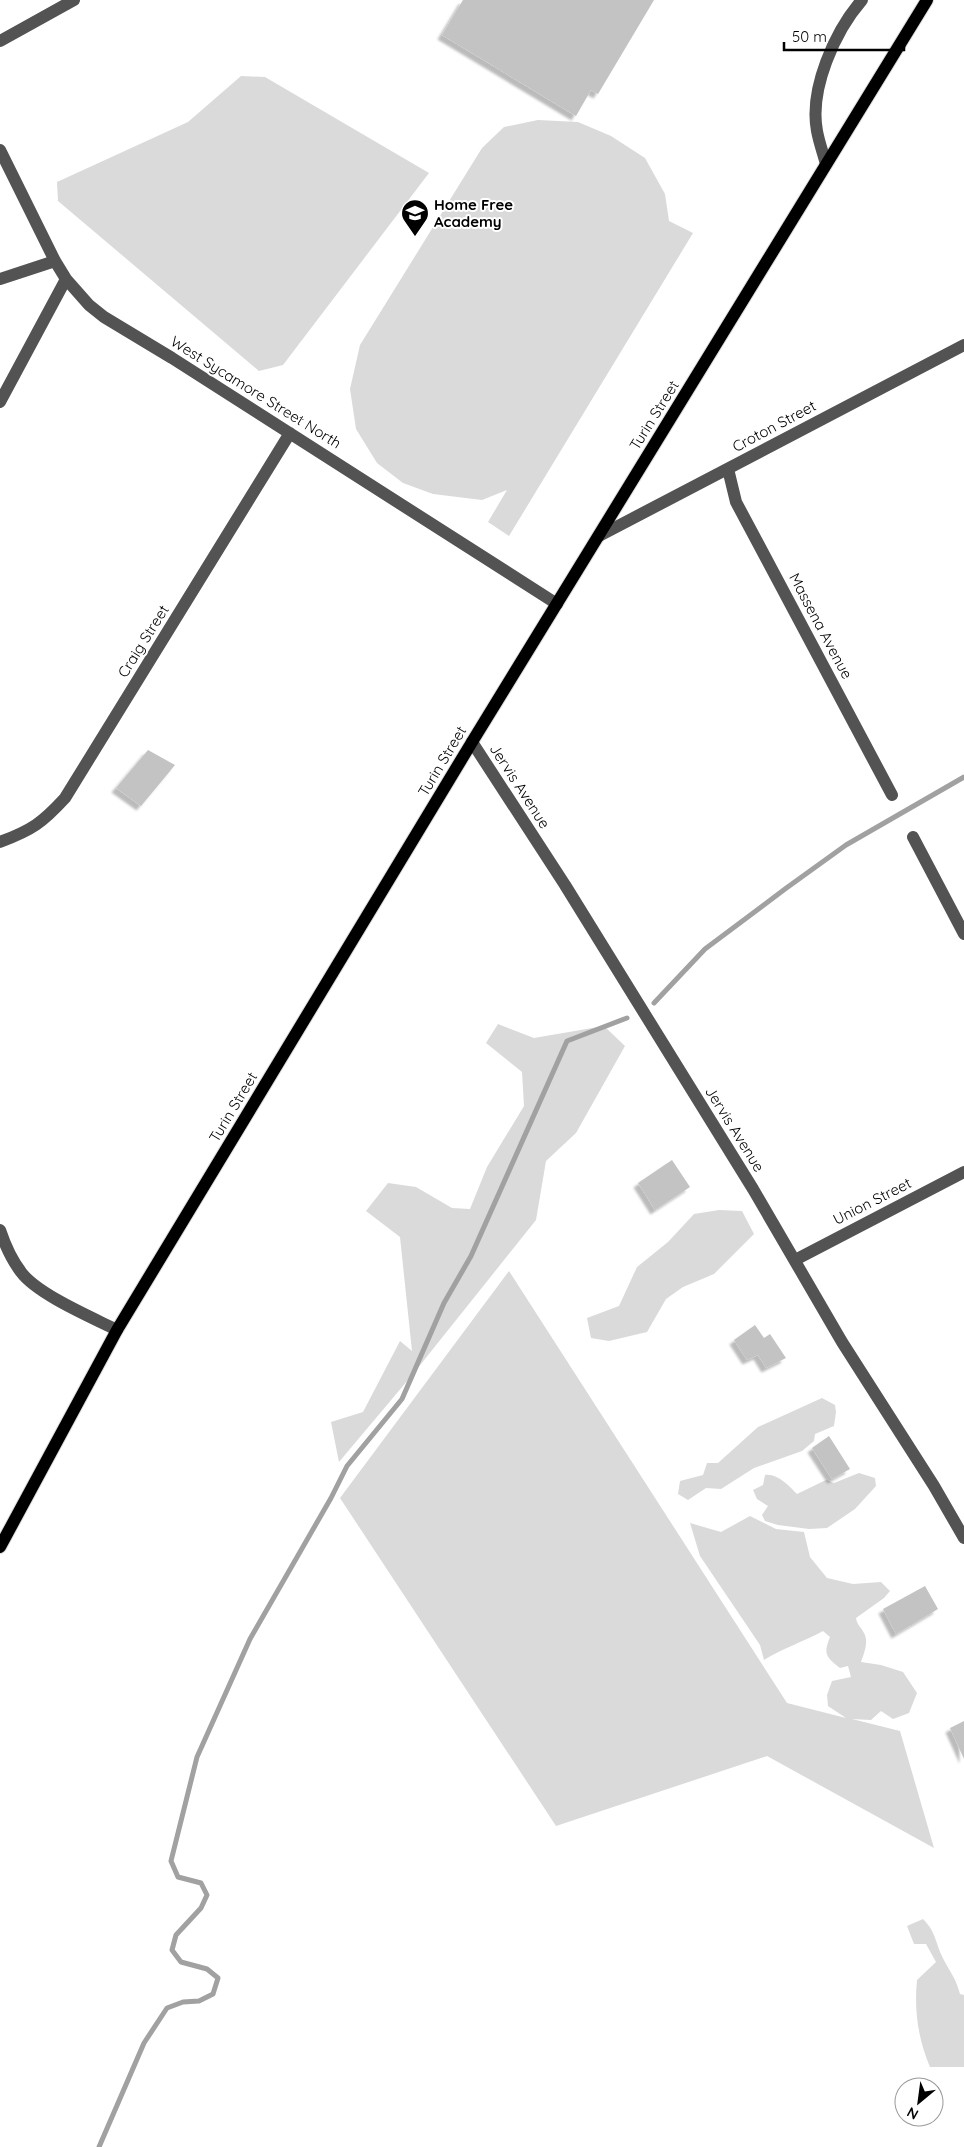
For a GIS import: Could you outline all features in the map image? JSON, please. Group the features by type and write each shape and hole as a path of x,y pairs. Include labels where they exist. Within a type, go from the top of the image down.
{"main road":[{"name":"Turin Street","path":"0,1547 117,1330 472,742 927,0"}],"street":[{"path":"0,40 74,0"},
{"path":"826,164 816,130 816,107 821,75 832,46 846,20 862,0"},
{"name":"West Sycamore Street North","path":"0,150 55,261 66,279 89,305 104,317 172,358 557,604"},
{"path":"0,279 55,261"},
{"path":"0,402 66,279"},
{"name":"Croton Street","path":"598,536 963,347"},
{"name":"Craig Street","path":"0,842 36,826 66,798 290,433"},
{"name":"Massena Avenue","path":"728,469 736,502 892,795"},
{"name":"Jervis Avenue","path":"472,742 565,885 753,1189 842,1342 934,1486 964,1538"},
{"path":"913,837 964,934"},
{"name":"Union Street","path":"795,1260 964,1172"},
{"path":"0,1230 7,1249 22,1273 41,1289 117,1330"}],"shaded area":[{"path":"241,76 265,77 429,173 283,365 259,371 58,201 57,182 188,122"},
{"path":"538,120 578,122 611,136 645,158 665,194 669,221 693,233 509,536 488,522 507,490 482,500 433,494 403,483 377,463 356,429 350,389 360,345 482,148 504,127"},
{"path":"498,1024 534,1038 604,1026 625,1046 576,1133 546,1161 536,1220 413,1374 339,1462 331,1422 363,1412 400,1341 412,1351 400,1237 366,1211 388,1183 416,1187 452,1208 470,1209 487,1167 524,1106 522,1072 486,1043"},
{"path":"719,1210 742,1211 754,1234 714,1274 683,1287 666,1299 647,1332 609,1341 591,1338 587,1318 619,1306 637,1267 668,1242 694,1214"},
{"path":"509,1271 787,1703 846,1718 828,1706 827,1695 832,1681 851,1677 848,1666 840,1668 829,1658 826,1651 830,1637 823,1631 764,1660 760,1645 700,1556 690,1523 721,1532 750,1516 776,1529 804,1532 810,1557 827,1578 853,1584 881,1582 890,1591 884,1598 856,1618 866,1640 866,1648 861,1662 881,1665 903,1672 917,1693 909,1713 893,1719 881,1711 871,1720 852,1719 900,1731 934,1848 767,1756 556,1826 340,1498"},
{"path":"822,1398 835,1405 834,1426 815,1434 814,1441 802,1451 754,1468 721,1489 706,1488 688,1500 678,1494 680,1481 703,1475 707,1463 718,1463 758,1427"},
{"path":"859,1473 875,1478 876,1486 855,1509 827,1528 809,1529 778,1525 765,1521 762,1515 768,1506 757,1499 753,1490 763,1485 765,1475 778,1478 797,1494 826,1480 834,1483"},
{"path":"923,1919 932,1932 960,1994 964,1995 964,2067 930,2067 922,2046 916,2002 917,1980 936,1962 926,1944 914,1944 907,1926"}],"building":[{"path":"463,0 654,0 598,94 591,90 576,116 442,35"},
{"path":"148,750 175,765 141,806 116,788"},
{"path":"672,1160 690,1187 655,1210 638,1183"},
{"path":"755,1325 764,1338 770,1334 786,1358 766,1368 758,1355 747,1360 734,1340"},
{"path":"829,1436 850,1469 832,1479 812,1448"},
{"path":"925,1586 938,1609 896,1634 883,1609"},
{"path":"964,1721 964,1759 950,1728"}],"waterway":[{"path":"654,1003 705,949 785,889 846,845 964,777"},
{"path":"99,2147 144,2043 167,2008 183,2002 199,2001 213,1994 218,1978 207,1969 181,1962 172,1950 176,1935 201,1908 207,1895 201,1883 178,1877 171,1861 197,1757 250,1639 331,1498 347,1466 402,1399 444,1303 471,1256 567,1041 627,1018"}],"place":[{"name":"Home Free Academy","path":"415,237"}]}
